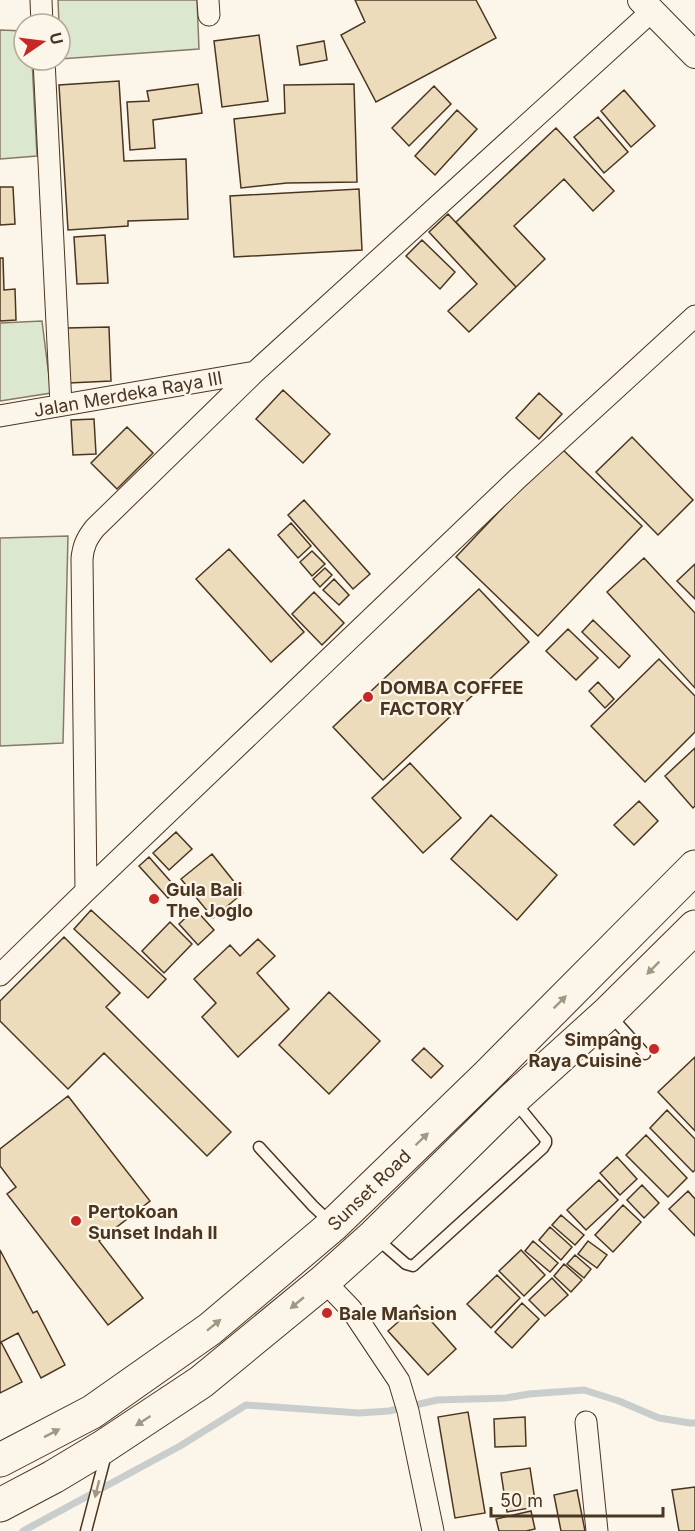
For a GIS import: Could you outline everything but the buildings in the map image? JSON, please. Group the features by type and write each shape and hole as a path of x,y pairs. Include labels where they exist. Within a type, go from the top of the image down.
{"highway":[{"name":"Sunset Road","path":"0,1460 92,1412 210,1329 333,1225 487,1076 695,867"},
{"name":"Sunset Road","path":"0,1505 103,1447 201,1382 324,1281 374,1236 513,1099 608,1013 695,927"}],"street":[{"path":"86,891 82,559 87,537 255,372 646,6 695,55"},
{"path":"45,72 62,405"},
{"path":"0,975 518,479 695,316"},
{"name":"Jalan Merdeka Raya III","path":"0,416 255,372"},
{"path":"324,1281 351,1309 399,1381 408,1411 432,1531"},
{"path":"586,1422 597,1531"}],"lane":[{"path":"608,1013 645,1054"},
{"path":"374,1236 406,1264 413,1266 543,1148 546,1140 513,1099"},
{"path":"259,1147 333,1225"},
{"path":"86,1531 104,1462 103,1447"}],"green space":[{"path":"58,0 197,0 199,49 72,58 72,12 58,12"},
{"path":"0,30 12,30 12,72 33,72 37,156 0,159"},
{"path":"42,321 51,393 0,401 0,323"},
{"path":"68,536 63,743 0,746 0,538"}],"waterway":[{"path":"23,1531 180,1446 246,1405 359,1413 389,1411 437,1400 506,1398 584,1390 619,1401 659,1418 695,1423"}],"place":[{"name":"DOMBA COFFEE FACTORY","path":"368,697"},
{"name":"Gula Bali The Joglo","path":"154,899"},
{"name":"Simpang Raya Cuisine","path":"654,1049"},
{"name":"Pertokoan Sunset Indah II","path":"76,1221"},
{"name":"Bale Mansion","path":"327,1313"}]}
